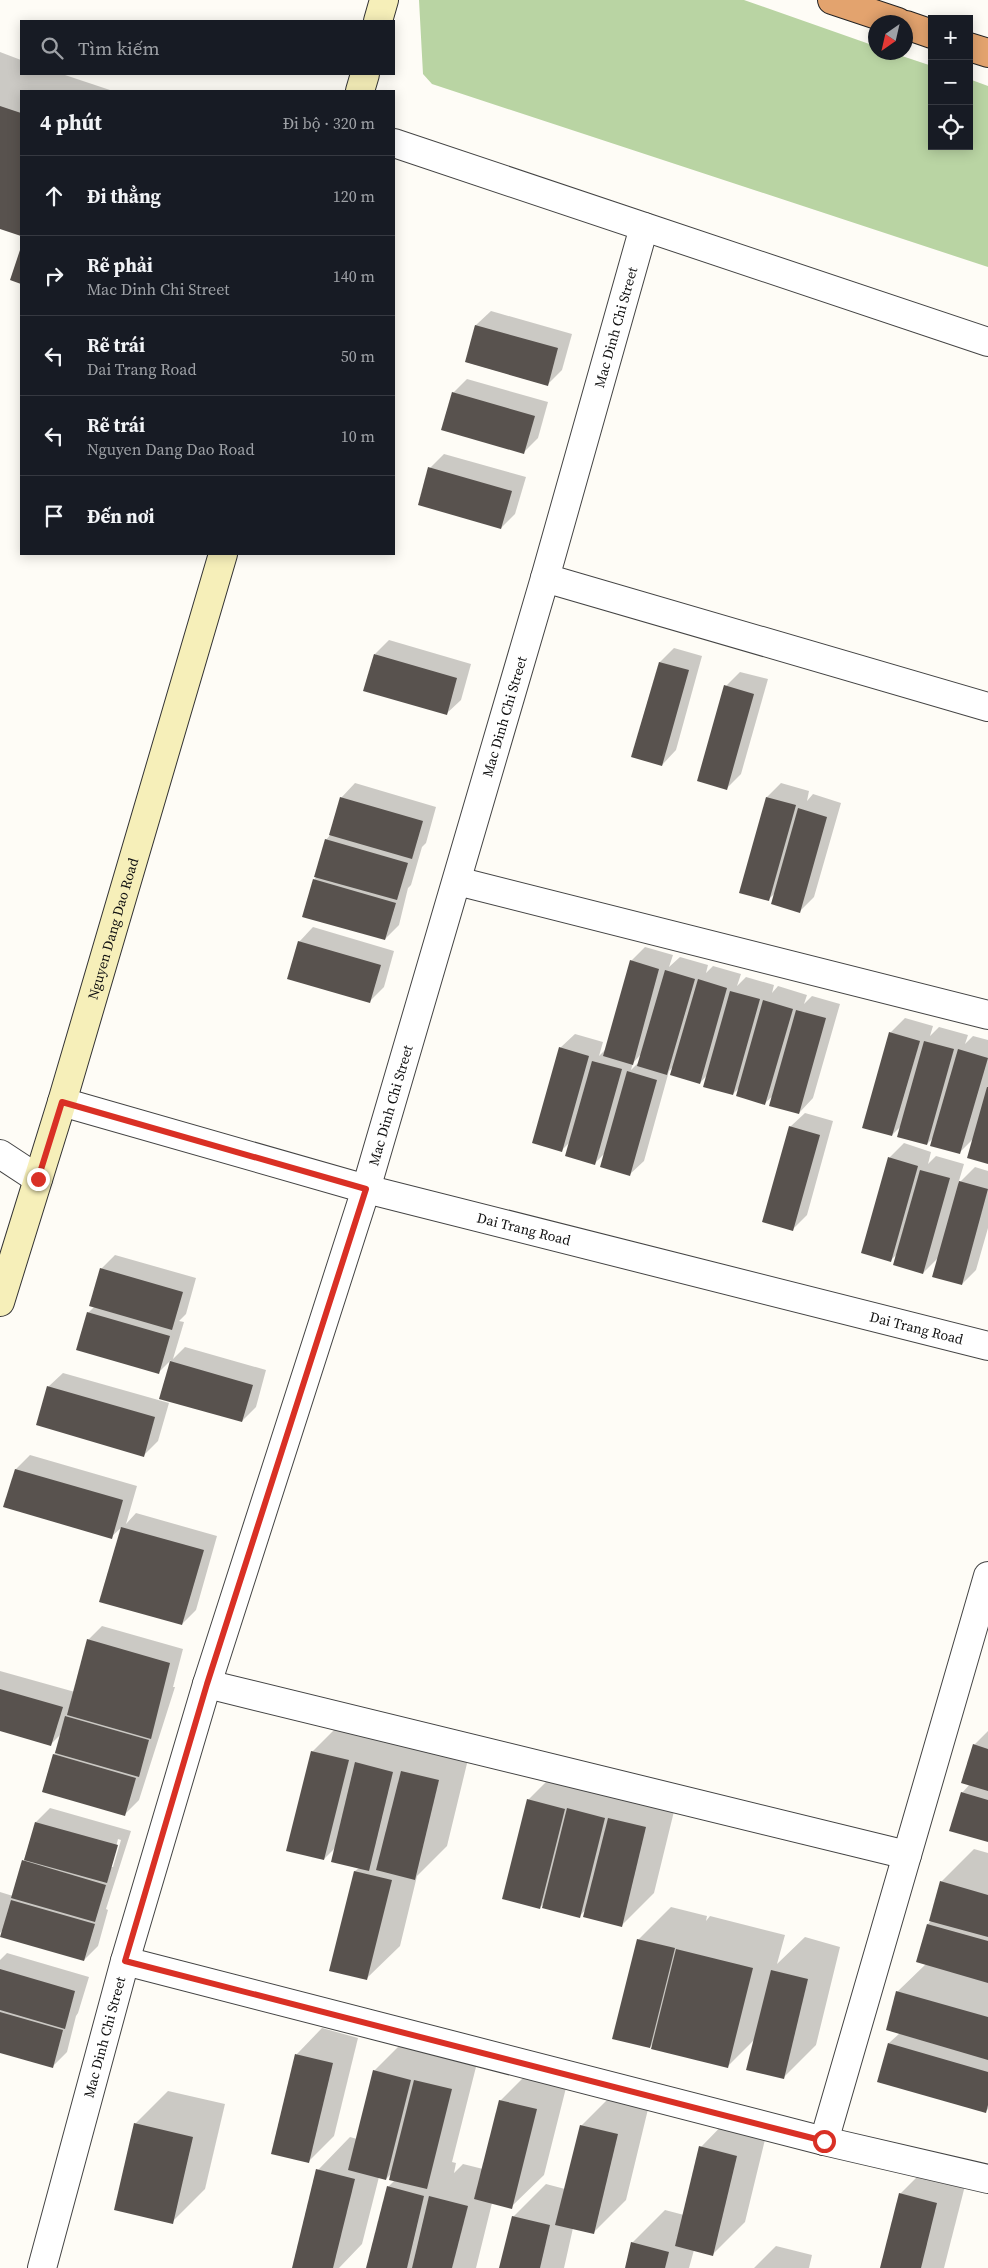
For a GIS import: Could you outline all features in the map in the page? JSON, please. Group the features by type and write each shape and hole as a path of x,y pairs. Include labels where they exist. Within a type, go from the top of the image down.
{"highway":[{"path":"832,0 877,15"},
{"path":"913,27 928,33"},
{"path":"973,48 988,53"}],"main road":[{"path":"378,20 384,0"},
{"path":"360,90 365,75"},
{"name":"Nguyen Dang Dao Road","path":"0,1302 62,1102 96,978 223,555"}],"street":[{"path":"395,143 988,342"},
{"name":"Mac Dinh Chi Street","path":"42,2268 125,1961 207,1684 366,1189 545,578 644,227"},
{"path":"545,578 988,707"},
{"path":"457,881 988,1015"},
{"name":"Dai Trang Road","path":"62,1102 366,1189 988,1346"},
{"path":"0,1154 38,1179"},
{"path":"824,2141 988,1576"},
{"path":"207,1684 907,1855"},
{"path":"125,1961 824,2141 988,2179"}],"green space":[{"path":"419,0 744,0 868,44 868,60 913,60 928,65 928,150 973,150 973,80 988,86 988,267 432,84 423,74"}],"building":[{"path":"0,106 20,113 20,236 0,229"},
{"path":"20,250 20,284 10,280"},
{"path":"475,325 558,348 548,386 465,362"},
{"path":"452,392 535,416 524,454 441,430"},
{"path":"428,467 512,491 501,529 418,505"},
{"path":"374,654 457,678 447,715 363,691"},
{"path":"659,662 689,670 662,766 631,757"},
{"path":"724,685 754,694 727,790 697,781"},
{"path":"340,797 423,821 412,859 329,835"},
{"path":"766,797 796,805 769,901 739,893"},
{"path":"798,808 827,817 800,913 771,904"},
{"path":"325,839 408,863 397,900 314,877"},
{"path":"313,879 396,903 385,940 302,917"},
{"path":"298,941 381,965 370,1003 287,979"},
{"path":"630,960 659,969 633,1065 603,1056"},
{"path":"665,970 695,979 667,1075 637,1066"},
{"path":"698,979 727,988 700,1084 670,1075"},
{"path":"730,991 760,999 733,1095 703,1087"},
{"path":"763,1000 793,1009 765,1105 736,1096"},
{"path":"796,1010 826,1018 799,1114 769,1106"},
{"path":"889,1032 920,1041 892,1136 862,1128"},
{"path":"924,1041 954,1049 927,1145 897,1137"},
{"path":"559,1047 589,1056 562,1152 532,1143"},
{"path":"958,1049 988,1058 960,1154 930,1146"},
{"path":"592,1061 622,1069 595,1165 565,1156"},
{"path":"627,1071 657,1080 630,1176 600,1167"},
{"path":"988,1087 988,1164 967,1158"},
{"path":"789,1126 820,1135 793,1231 762,1222"},
{"path":"888,1157 918,1166 891,1262 861,1253"},
{"path":"920,1170 950,1178 923,1274 893,1265"},
{"path":"959,1181 988,1189 962,1285 932,1277"},
{"path":"100,1268 183,1292 172,1330 89,1306"},
{"path":"87,1312 170,1336 159,1374 76,1350"},
{"path":"170,1361 253,1385 242,1422 159,1399"},
{"path":"47,1386 155,1417 144,1457 36,1425"},
{"path":"15,1469 123,1500 112,1539 3,1507"},
{"path":"121,1527 204,1550 182,1625 99,1602"},
{"path":"87,1639 170,1663 151,1739 67,1715"},
{"path":"0,1689 63,1707 51,1746 0,1731"},
{"path":"65,1716 149,1740 139,1777 55,1753"},
{"path":"973,1744 988,1749 988,1791 961,1783"},
{"path":"311,1751 349,1760 324,1860 286,1851"},
{"path":"53,1754 136,1778 125,1816 42,1792"},
{"path":"355,1762 393,1772 369,1871 331,1862"},
{"path":"401,1771 439,1780 415,1880 376,1870"},
{"path":"961,1792 988,1800 988,1842 949,1831"},
{"path":"527,1799 565,1809 540,1909 502,1899"},
{"path":"567,1808 605,1818 580,1918 542,1908"},
{"path":"608,1818 646,1827 622,1927 583,1917"},
{"path":"35,1822 118,1845 107,1883 24,1860"},
{"path":"22,1860 106,1885 95,1922 11,1898"},
{"path":"354,1871 392,1880 367,1980 329,1971"},
{"path":"940,1881 988,1895 988,1937 929,1921"},
{"path":"11,1900 95,1924 84,1961 0,1937"},
{"path":"927,1924 988,1941 988,1983 916,1962"},
{"path":"637,1939 675,1948 650,2048 612,2039"},
{"path":"676,1949 753,1968 728,2068 651,2049"},
{"path":"0,1969 75,1991 65,2029 0,2010"},
{"path":"771,1970 808,1979 784,2079 746,2070"},
{"path":"896,1991 988,2017 988,2060 886,2030"},
{"path":"0,2012 63,2030 53,2068 0,2053"},
{"path":"888,2043 988,2072 988,2105 986,2113 877,2082"},
{"path":"295,2054 333,2063 309,2163 271,2154"},
{"path":"373,2070 411,2080 386,2180 348,2170"},
{"path":"414,2080 452,2089 427,2189 389,2180"},
{"path":"499,2100 537,2109 512,2209 474,2199"},
{"path":"134,2123 193,2137 173,2224 114,2210"},
{"path":"580,2125 618,2134 594,2234 555,2225"},
{"path":"699,2146 737,2156 713,2256 675,2246"},
{"path":"316,2169 355,2179 333,2268 292,2268"},
{"path":"387,2186 424,2196 407,2268 366,2268"},
{"path":"899,2193 937,2203 921,2268 880,2268"},
{"path":"429,2196 468,2206 452,2268 412,2268"},
{"path":"512,2216 550,2225 540,2268 499,2268"},
{"path":"631,2242 669,2252 665,2268 625,2268"}],"route":[{"path":"38,1179 62,1102 366,1189 207,1684 125,1961 824,2141"}]}
